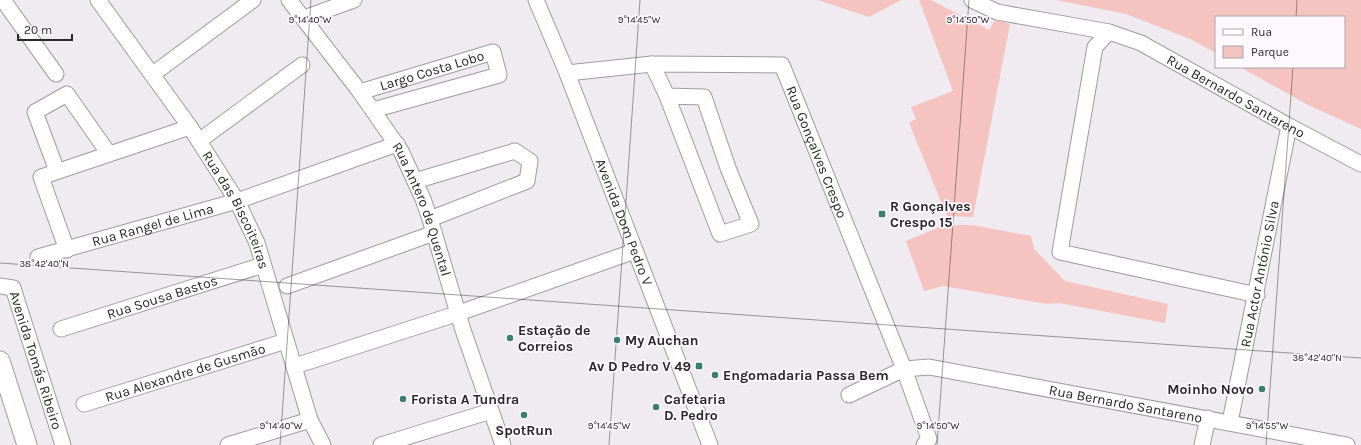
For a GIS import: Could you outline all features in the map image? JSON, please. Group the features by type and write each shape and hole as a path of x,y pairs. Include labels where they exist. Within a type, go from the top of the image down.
{"street":[{"path":"2,0 56,74"},
{"path":"153,74 253,0"},
{"name":"Rua Antero de Quental","path":"289,0 360,92 397,144 415,181 430,219 459,313 503,445"},
{"path":"304,18 354,0"},
{"name":"Avenida Dom Pedro V","path":"536,0 567,73 710,445"},
{"name":"Rua Bernardo Santareno","path":"972,0 997,12 1108,32 1141,43 1289,126 1361,164"},
{"name":"Rua das Biscoiteiras","path":"104,2 190,127 237,201 257,243 310,420 323,445"},
{"path":"1108,32 1095,47 1060,252 1257,295"},
{"name":"Largo Costa Lobo","path":"360,92 492,52 499,75 373,110"},
{"name":"Rua Gonçalves Crespo","path":"567,73 652,64 765,63 782,65 904,369 926,442"},
{"path":"652,64 667,96 720,234 751,224 728,168 704,97 667,96"},
{"path":"199,142 302,65"},
{"path":"56,171 35,112 67,94 109,154"},
{"name":"Rua Actor António Silva","path":"1230,422 1257,295 1289,126"},
{"path":"67,250 41,177 190,127"},
{"name":"Rua Rangel de Lima","path":"38,257 237,201 397,144"},
{"path":"415,181 515,151 530,161 527,181 430,219"},
{"path":"287,286 434,233"},
{"path":"295,366 459,313 635,251"},
{"name":"Rua Sousa Bastos","path":"61,329 263,265"},
{"name":"Avenida Tomás Ribeiro","path":"0,286 13,288 63,445"},
{"name":"Rua Alexandre de Gusmão","path":"84,404 286,341"},
{"path":"0,361 27,445"},
{"name":"Rua Bernardo Santareno","path":"904,369 929,367 1230,422 1275,438 1343,445"},
{"path":"849,395 904,369"},
{"path":"381,445 491,411"},
{"path":"1202,445 1208,418"},
{"path":"228,445 310,420"}],"green space":[{"path":"818,0 901,0 869,17"},
{"path":"919,0 931,0 989,30 995,20 1010,24 973,217 947,216 909,123 916,119 911,107 953,91"},
{"path":"1056,0 1361,0 1361,129 1308,105 1242,68 1345,68 1345,16 1215,16 1215,52 1190,39 1126,14"},
{"path":"972,225 1031,236 1034,249 1065,281 1168,304 1165,323 1059,303 1047,304 943,286 924,291 906,241 942,226"}],"place":[{"name":"R Gonçalves Crespo 15","path":"882,214"},
{"name":"Estação de Correios","path":"510,338"},
{"name":"My Auchan","path":"617,340"},
{"name":"Av D Pedro V 49","path":"699,366"},
{"name":"Engomadaria Passa Bem","path":"715,375"},
{"name":"Moinho Novo","path":"1262,389"},
{"name":"Forista A Tundra","path":"403,399"},
{"name":"Cafetaria D. Pedro","path":"656,407"},
{"name":"SpotRun","path":"524,415"}]}
